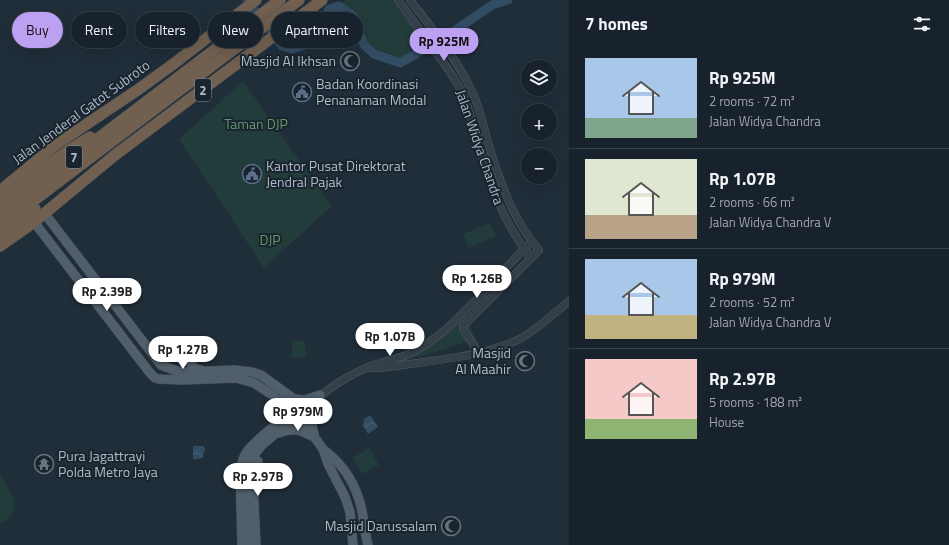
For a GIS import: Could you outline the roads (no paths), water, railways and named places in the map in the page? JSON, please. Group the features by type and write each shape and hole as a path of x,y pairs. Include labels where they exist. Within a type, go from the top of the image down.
{"highway":[{"name":"7","path":"0,214 280,0"},
{"name":"7","path":"0,226 299,0"},
{"name":"2","path":"0,246 45,214 115,155 322,0"},
{"name":"Jalan Jenderal Gatot Subroto","path":"0,191 57,144 139,89 252,4"},
{"path":"0,202 68,150 147,101"},
{"path":"0,238 70,181 91,157"}],"main road":[{"path":"45,214 161,365 183,372 206,370 235,370 252,372 261,375 294,399 305,400 320,395"},
{"path":"34,222 155,378 182,380 236,378 254,383 274,396 279,403 282,418 263,440 252,458 247,474 250,545"},
{"path":"58,254 69,245"},
{"path":"191,351 189,361 194,368 206,370"},
{"path":"281,390 323,449 342,467 352,481 362,511 368,545"},
{"path":"314,437 312,428 312,412 320,395"},
{"path":"276,434 298,414"},
{"path":"242,545 240,471 246,453 252,446 276,434 288,430 295,429 314,437"},
{"path":"256,545 254,472 263,440"},
{"path":"323,449 328,464 345,497 350,512 353,545"}],"street":[{"name":"Jalan Widya Chandra","path":"398,0 457,82 468,107 483,161 493,190 513,232 531,258 539,250 522,226 504,188 489,147 475,97 444,45 410,0"},
{"path":"298,414 320,395 345,379 366,368 381,368 394,363 432,341 449,327 532,242"},
{"path":"477,354 475,346 463,329 463,326 531,258"},
{"path":"394,363 456,358 477,354 513,342 531,332 569,301"}],"water":[{"path":"370,415 378,427 368,434 362,424 364,423 363,420"},
{"path":"193,446 202,446 205,448 202,458 193,459"}],"waterway":[{"path":"247,0 282,46 292,49 310,43 321,28 329,9 339,6 353,16 364,45 374,54 400,63 450,34 492,5 508,0"}],"place":[{"name":"Masjid Al Ikhsan","path":"350,61"},
{"name":"Badan Koordinasi Penanaman Modal","path":"302,92"},
{"name":"Kantor Pusat Direktorat Jendral Pajak","path":"252,174"},
{"name":"Masjid Al Maahir","path":"525,361"},
{"name":"Pura Jagattrayi Polda Metro Jaya","path":"44,464"},
{"name":"Masjid Darussalam","path":"451,526"}],"park label":[{"name":"Taman DJP","path":"256,124"},
{"name":"DJP","path":"270,240"}]}
